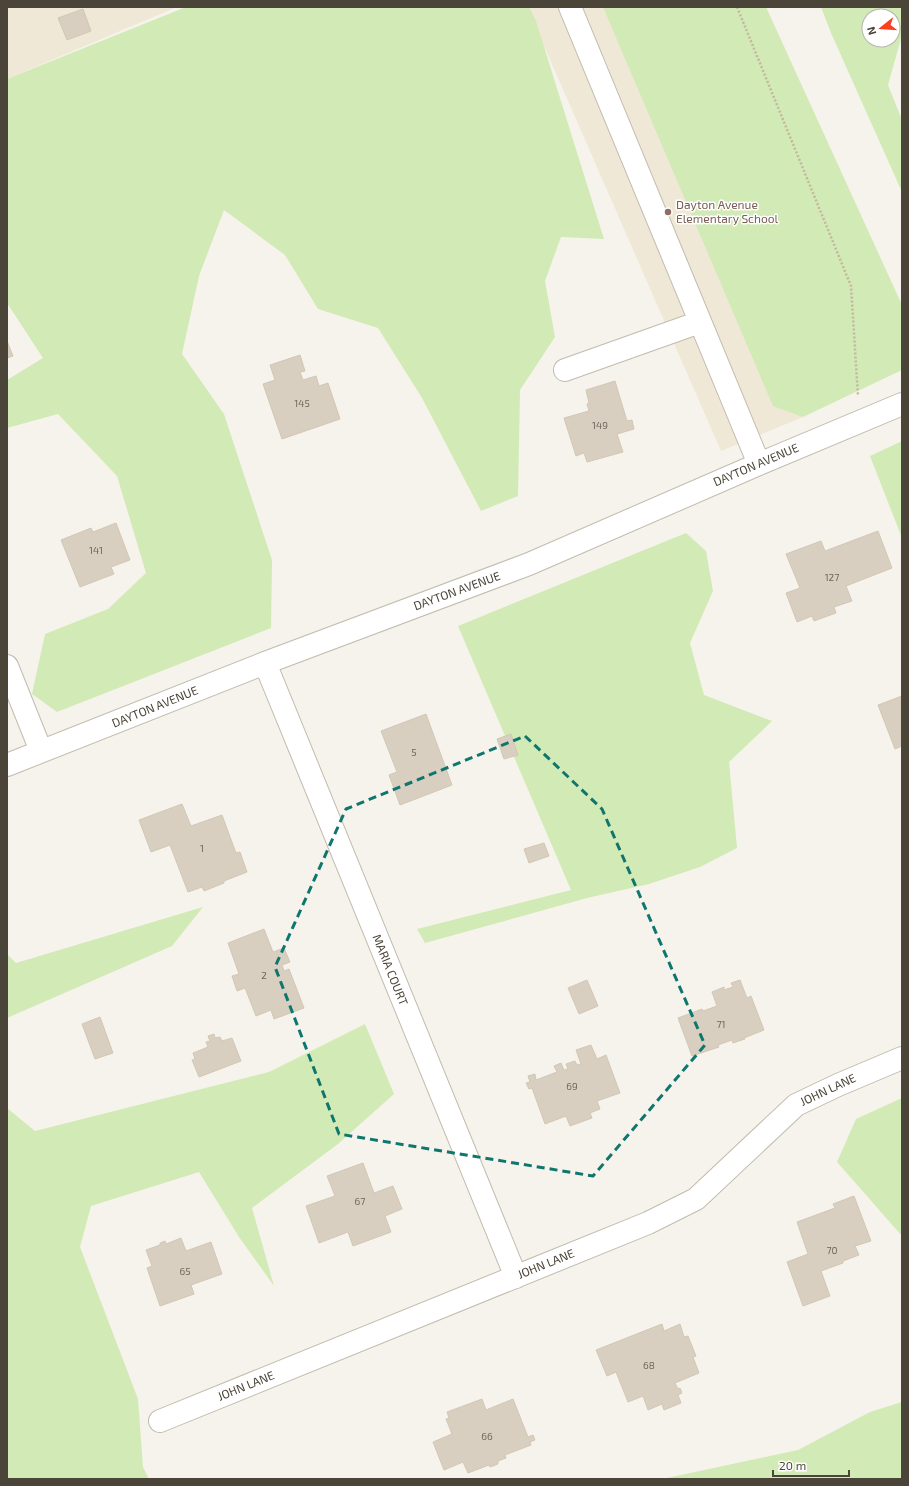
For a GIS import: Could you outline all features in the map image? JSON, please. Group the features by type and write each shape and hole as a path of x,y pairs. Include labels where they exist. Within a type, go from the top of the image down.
{"street":[{"path":"570,7 759,464"},
{"path":"565,370 700,322"},
{"name":"DAYTON AVENUE","path":"7,765 265,663 529,564 759,464 902,404"},
{"name":"MARIA COURT","path":"265,663 516,1277"},
{"path":"7,666 41,751"},
{"name":"JOHN LANE","path":"160,1421 648,1223 696,1199 796,1105 838,1085 902,1058"}],"path":[{"path":"737,7 851,286 859,401"}],"highlighted area":[{"path":"525,736 602,809 705,1045 593,1176 339,1134 275,967 346,809"}],"shaded area":[{"path":"7,7 177,7 7,79"},
{"name":"Dayton Avenue Elementary School","path":"527,7 636,7 803,417 721,451"}],"green space":[{"path":"186,7 529,7 536,21 604,239 561,237 545,281 555,337 520,390 518,496 481,511 422,398 378,328 318,309 285,255 224,210 199,276 182,354 224,414 272,560 271,628 57,712 32,694 45,634 108,609 146,573 117,476 58,414 7,428 7,380 43,358 7,303 7,79"},
{"path":"603,7 766,7 902,305 902,370 803,417 773,406"},
{"path":"821,7 902,7 901,39 901,8 861,8 861,48 898,48 888,85 902,120 902,192 831,33"},
{"path":"902,441 902,538 870,456"},
{"path":"686,533 706,551 713,591 690,643 704,695 772,721 729,762 737,848 700,867 649,884 587,898 425,943 417,929 571,890 458,626"},
{"path":"203,907 172,946 7,1018 7,954 16,963"},
{"path":"365,1024 394,1094 338,1144 252,1208 274,1286 239,1237 199,1172 91,1206 80,1247 138,1399 143,1467 149,1479 7,1479 7,1108 35,1131 269,1072"},
{"path":"902,1098 902,1236 837,1162 856,1119"},
{"path":"902,1402 902,1479 662,1479 798,1450 870,1412"}],"building":[{"path":"83,9 91,31 67,40 58,18"},
{"path":"7,341 13,356 7,358"},
{"path":"300,355 305,371 300,372 303,380 316,376 319,386 328,383 340,419 282,439 263,384 275,380 270,365"},
{"path":"615,381 627,421 632,420 634,429 617,434 623,452 587,462 584,453 576,456 564,418 589,411 586,390"},
{"path":"116,523 130,560 111,567 114,574 80,587 61,540 91,528 93,532"},
{"path":"878,531 892,568 846,586 852,601 834,607 836,613 814,621 812,616 797,622 786,593 800,588 786,554 821,541 825,551"},
{"path":"902,696 902,746 895,749 878,705"},
{"path":"426,714 452,785 400,805 389,775 397,772 381,731"},
{"path":"511,734 518,755 504,759 497,739"},
{"path":"182,804 191,826 222,815 236,853 240,852 247,872 204,891 202,887 188,892 170,845 151,852 139,820"},
{"path":"544,843 549,856 529,863 524,849"},
{"path":"264,929 273,952 284,948 290,962 282,965 284,971 289,969 304,1008 274,1019 271,1010 256,1016 245,988 237,991 232,976 239,974 228,943"},
{"path":"587,980 598,1006 579,1014 568,988"},
{"path":"740,980 747,998 751,996 764,1030 744,1038 745,1039 733,1043 732,1040 718,1045 719,1047 692,1056 678,1018 702,1009 703,1011 717,1006 712,992 724,987 724,990 733,987 731,983"},
{"path":"100,1017 113,1053 95,1059 82,1024"},
{"path":"214,1034 215,1038 220,1037 222,1041 232,1038 241,1061 199,1077 192,1060 195,1059 193,1053 208,1047 206,1042 210,1041 208,1036"},
{"path":"591,1045 597,1059 606,1055 620,1093 597,1101 600,1109 590,1113 592,1118 570,1126 566,1116 545,1124 532,1088 529,1089 526,1083 530,1082 528,1076 535,1074 536,1080 557,1072 554,1066 561,1063 564,1070 568,1069 566,1064 575,1061 577,1065 581,1064 576,1050"},
{"path":"363,1163 374,1193 393,1186 402,1209 385,1216 391,1232 353,1246 348,1232 319,1243 306,1206 335,1196 327,1176"},
{"path":"854,1196 871,1241 855,1246 859,1255 821,1271 830,1296 803,1306 787,1262 808,1254 797,1222 835,1208 833,1204"},
{"path":"181,1238 186,1251 211,1242 222,1274 191,1285 194,1294 160,1306 147,1268 152,1266 146,1250 160,1245 160,1243 165,1241 166,1244"},
{"path":"662,1324 664,1331 680,1324 684,1337 688,1336 696,1356 693,1357 699,1373 675,1383 678,1389 680,1388 682,1393 678,1395 681,1403 664,1410 662,1404 648,1410 643,1396 628,1402 616,1372 607,1376 596,1350"},
{"path":"482,1399 486,1410 513,1399 528,1437 533,1435 535,1440 530,1442 531,1445 505,1455 506,1458 498,1461 498,1464 490,1467 489,1465 468,1473 463,1462 444,1470 433,1442 452,1434 446,1419 449,1418 447,1412"}],"place":[{"name":"Dayton Avenue Elementary School","path":"668,212"}]}
